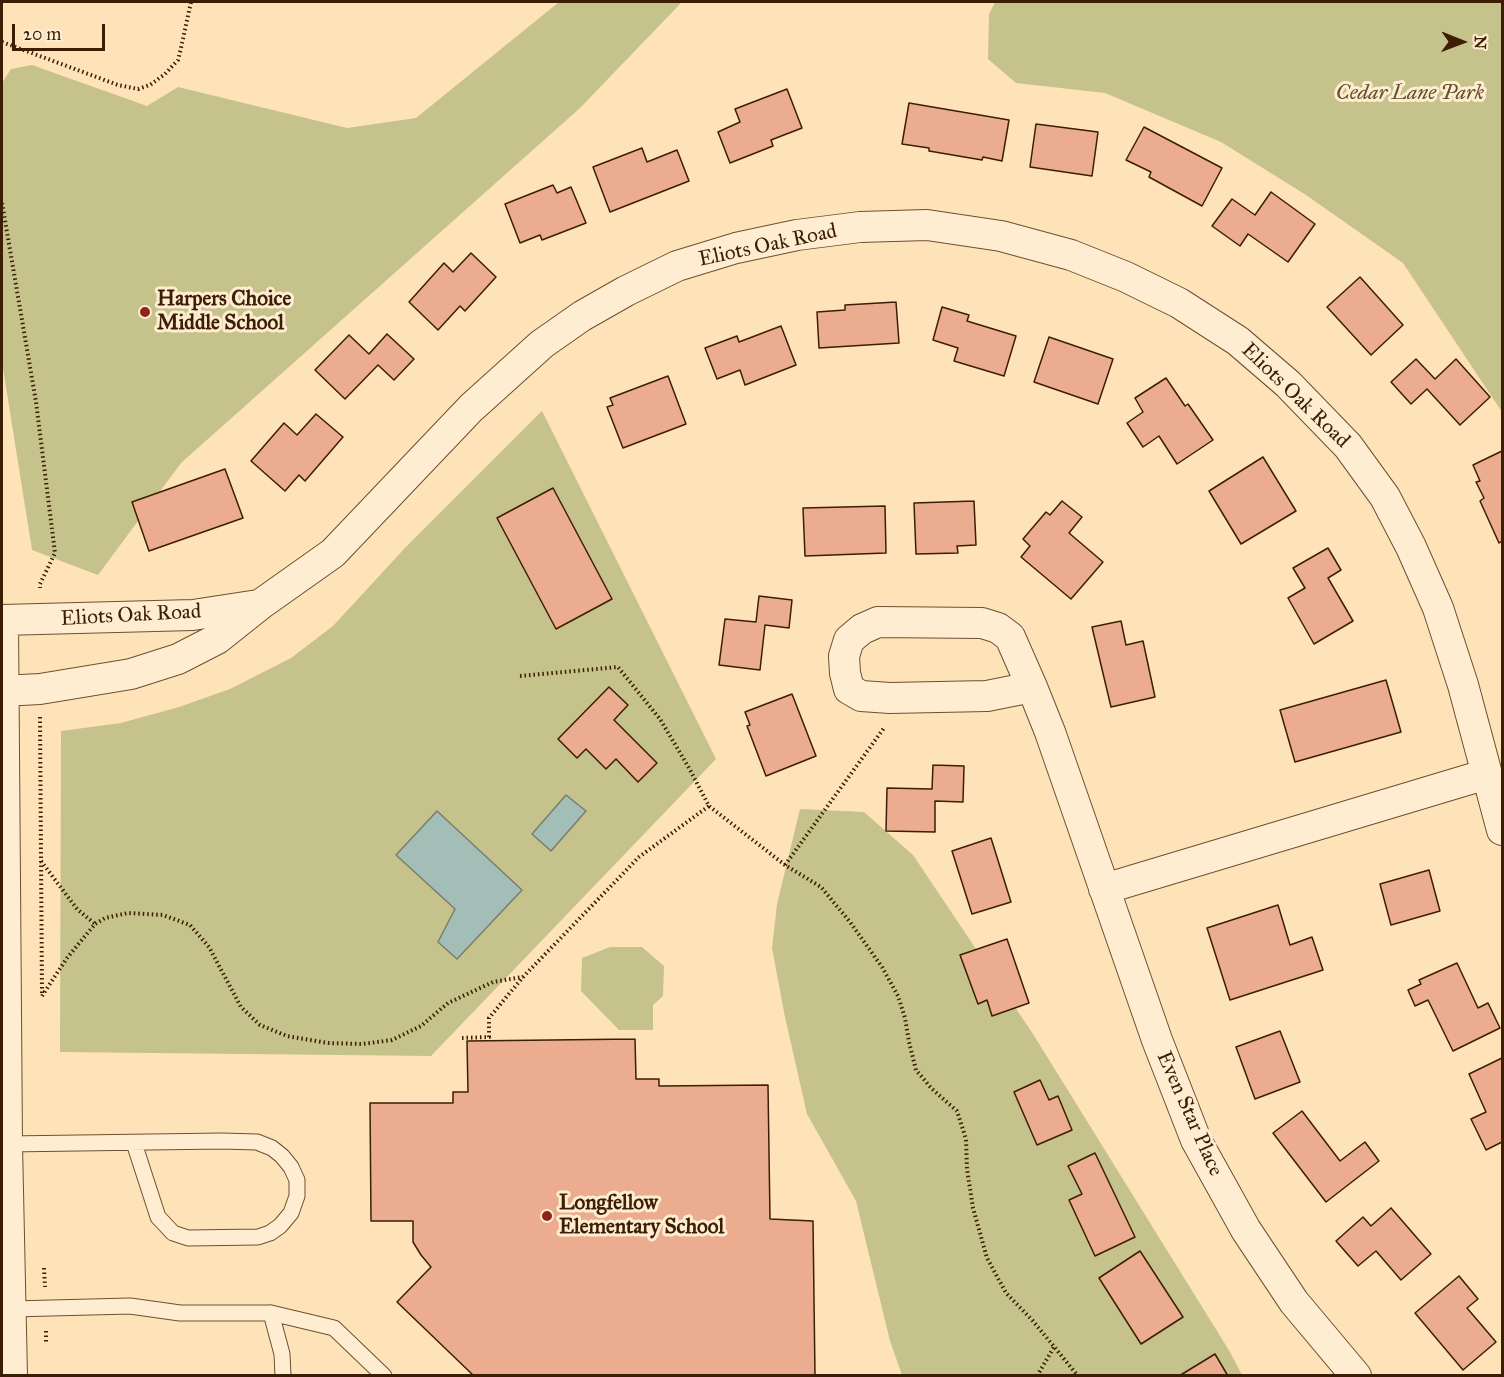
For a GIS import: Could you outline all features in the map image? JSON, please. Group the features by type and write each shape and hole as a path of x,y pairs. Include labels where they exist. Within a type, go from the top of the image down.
{"street":[{"name":"Eliots Oak Road","path":"2,691 40,689 121,675 178,659 217,639 261,604 333,553 471,408 542,344 582,316 626,291 677,266 746,246 797,235 860,227 927,225 1011,239 1071,255 1126,277 1179,303 1238,341 1288,384 1348,446 1385,497 1411,547 1438,608 1463,685 1503,830"},
{"name":"Eliots Oak Road","path":"2,620 193,615 261,604"},
{"path":"2,620 7,1144 12,1309 9,1370"},
{"name":"Even Star Place","path":"1032,687 987,696 890,698 861,696 849,688 844,656 849,640 862,629 878,622 982,623 998,628 1010,637 1032,687 1050,732 1157,1040 1196,1140 1246,1230 1294,1302 1356,1376"},
{"path":"1104,889 1487,774"}],"lane":[{"path":"7,1144 257,1142 272,1148 291,1167 297,1180 297,1196 291,1213 280,1226 258,1237 188,1238 173,1233 158,1217 134,1143"},
{"path":"12,1309 130,1306 180,1313 271,1313 334,1328 384,1376"},
{"path":"271,1313 282,1354 283,1376"}],"path":[{"path":"2,42 118,85 138,89 150,85 178,60 190,2"},
{"path":"2,203 36,402 55,553 40,584"},
{"path":"520,676 618,667 660,719 690,768 709,806 785,865 821,887 850,922 882,967 898,996 916,1070 932,1089 957,1111 966,1139 974,1208 987,1258 1006,1293 1033,1321 1078,1376"},
{"path":"785,865 885,726 890,698"},
{"path":"40,717 42,996 67,958 95,924 105,918 128,913 163,915 190,926 209,947 241,1007 260,1024 287,1036 328,1043 362,1044 392,1040 421,1026 448,1003 493,982 523,977"},
{"path":"462,1038 489,1037 489,1018 523,977 639,857 709,806"},
{"path":"40,861 77,909 95,924"},
{"path":"1036,1376 1054,1347"}],"green space":[{"name":"Harpers Choice Middle School","path":"559,2 682,2 580,108 181,463 98,575 32,550 2,362 2,83 11,69 32,65 147,106 178,87 347,128 416,118"},
{"name":"Cedar Lane Park","path":"995,2 1502,2 1502,412 1403,263 1306,195 1221,142 1105,93 1016,83 988,59 989,14"},
{"path":"542,411 716,759 431,1056 60,1052 61,731 121,723 179,707 230,689 291,658 333,626 404,549"},
{"path":"800,809 864,812 913,855 1033,1034 1242,1375 902,1375 890,1341 856,1201 807,1114 772,948 777,904"},
{"path":"610,947 642,947 664,966 663,996 653,1005 653,1030 619,1030 581,991 582,958"}],"water":[{"path":"566,795 586,811 551,851 532,834"},
{"path":"437,811 522,890 457,959 438,942 455,909 396,855"}],"building":[{"path":"787,89 802,128 771,140 773,146 730,163 718,132 740,122 735,109"},
{"path":"909,103 1009,120 1002,161 929,151 929,148 902,144"},
{"path":"1036,124 1098,132 1092,176 1030,167"},
{"path":"1144,127 1222,168 1202,206 1149,177 1151,172 1126,160"},
{"path":"642,148 647,162 677,150 689,181 610,212 593,167"},
{"path":"553,185 557,193 571,187 586,223 542,240 540,235 520,243 505,204"},
{"path":"1271,192 1315,224 1288,262 1248,234 1240,246 1212,226 1232,199 1255,215"},
{"path":"471,253 496,277 465,311 460,306 438,330 409,302 444,263 453,272"},
{"path":"1360,277 1403,325 1371,355 1327,307"},
{"path":"896,302 899,343 819,348 817,312 845,310 845,305"},
{"path":"942,307 969,315 967,321 1016,336 1004,376 954,361 958,348 933,340"},
{"path":"781,326 796,365 745,385 740,370 717,379 705,348 737,336 739,342"},
{"path":"387,334 414,359 394,380 378,365 345,399 315,370 349,335 369,354"},
{"path":"1049,337 1113,359 1098,404 1034,382"},
{"path":"1416,359 1435,379 1456,359 1490,397 1460,425 1427,389 1411,404 1391,382"},
{"path":"668,376 686,424 623,448 607,407 613,405 610,398"},
{"path":"1166,378 1185,406 1188,404 1213,440 1177,464 1159,436 1143,447 1127,423 1143,412 1135,398"},
{"path":"316,414 343,437 305,481 299,475 285,491 251,461 284,423 297,435"},
{"path":"1502,451 1502,541 1499,543 1480,501 1484,498 1476,482 1480,481 1473,465"},
{"path":"1263,457 1296,511 1241,544 1209,491"},
{"path":"225,469 243,518 149,551 132,502"},
{"path":"553,488 612,599 556,629 497,518"},
{"path":"974,501 976,545 957,546 958,553 916,554 914,503"},
{"path":"1062,501 1082,517 1069,533 1103,562 1071,599 1021,557 1030,546 1023,539 1046,512 1050,515"},
{"path":"885,506 886,553 805,556 803,508"},
{"path":"1328,548 1341,570 1328,578 1353,621 1314,644 1288,598 1305,588 1293,568"},
{"path":"759,596 792,600 789,628 765,625 760,670 719,665 725,619 756,622"},
{"path":"1121,621 1126,645 1143,641 1155,697 1111,707 1092,627"},
{"path":"1386,680 1401,732 1295,762 1280,710"},
{"path":"609,687 628,705 614,720 657,763 638,782 616,759 606,769 586,749 577,758 558,739"},
{"path":"792,694 816,756 766,776 747,726 750,725 745,712"},
{"path":"933,765 964,766 963,802 935,801 935,832 886,831 887,788 932,789"},
{"path":"991,838 1011,902 972,914 952,851"},
{"path":"1429,870 1440,911 1391,925 1380,884"},
{"path":"1278,905 1290,945 1312,937 1323,970 1230,1000 1207,928"},
{"path":"1007,939 1029,1003 992,1016 987,1000 978,1004 960,955"},
{"path":"1457,963 1478,1008 1488,1003 1500,1028 1453,1051 1428,1000 1415,1006 1408,990 1421,984 1419,980"},
{"path":"1280,1031 1300,1082 1255,1099 1236,1047"},
{"path":"635,1039 636,1079 659,1079 659,1086 768,1085 770,1219 813,1221 815,1376 474,1376 397,1302 431,1267 413,1242 413,1221 371,1221 370,1103 453,1103 453,1092 468,1092 467,1041"},
{"path":"1502,1058 1502,1142 1486,1150 1471,1119 1486,1112 1469,1074"},
{"path":"1040,1080 1049,1100 1058,1096 1072,1130 1037,1145 1014,1092"},
{"path":"1302,1111 1340,1161 1365,1142 1379,1161 1326,1202 1273,1133"},
{"path":"1095,1153 1135,1237 1095,1256 1069,1200 1082,1194 1068,1166"},
{"path":"1391,1208 1431,1254 1401,1280 1376,1251 1358,1266 1336,1241 1363,1217 1371,1226"},
{"path":"1140,1251 1183,1317 1141,1344 1099,1278"},
{"path":"1459,1276 1478,1299 1467,1308 1496,1342 1463,1370 1415,1313"},
{"path":"1215,1354 1228,1376 1179,1376"}],"place":[{"name":"Harpers Choice Middle School","path":"145,312"},
{"name":"Longfellow Elementary School","path":"547,1216"}]}
